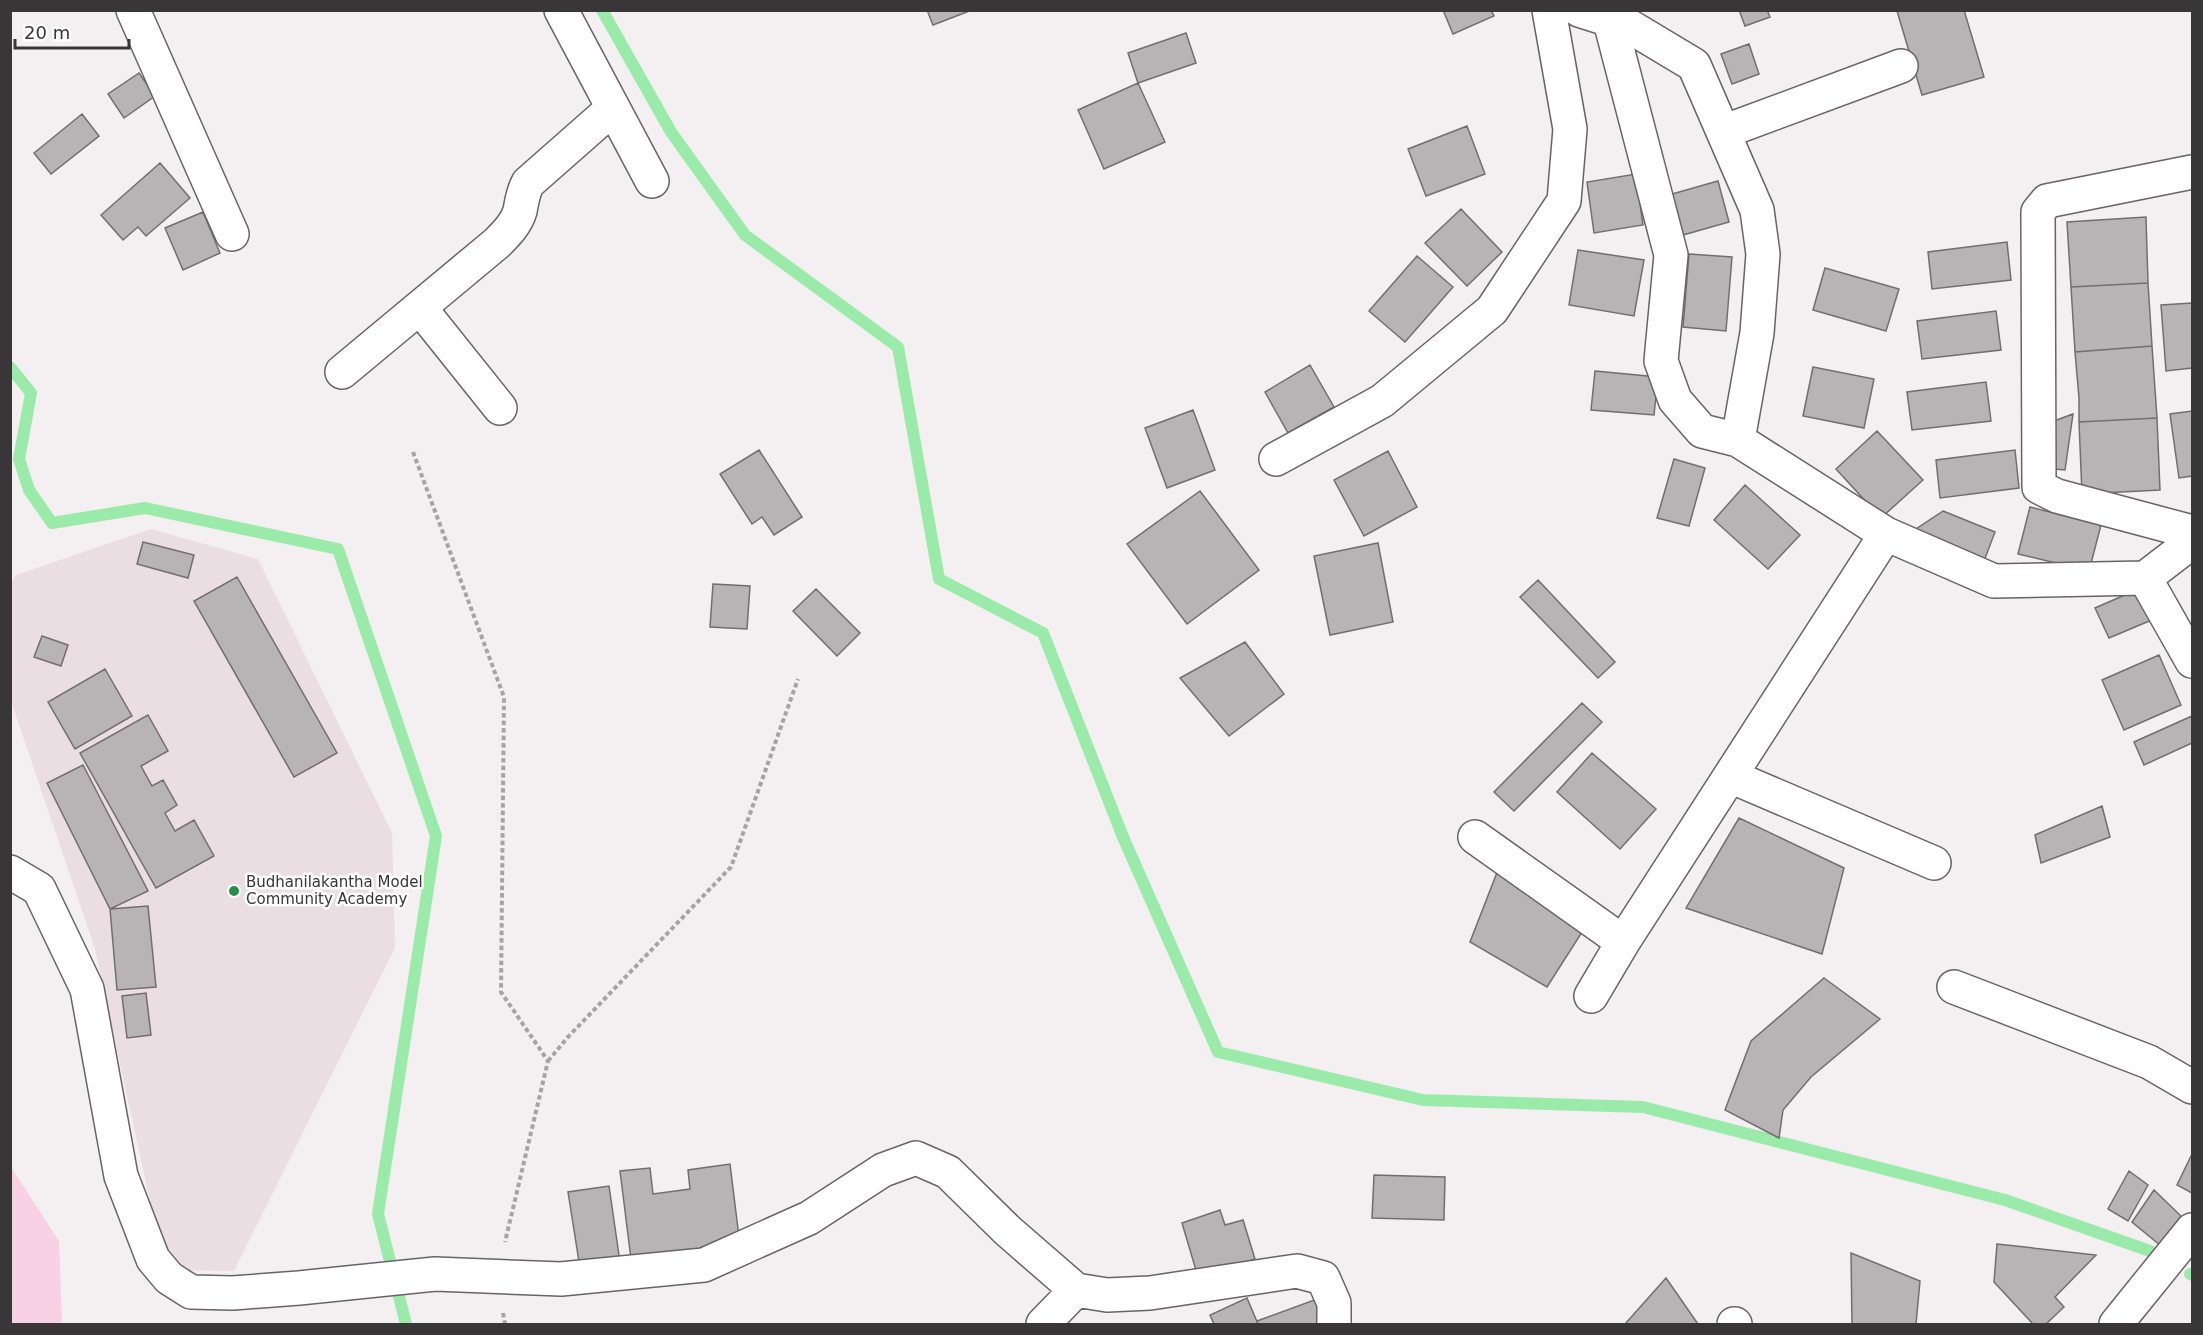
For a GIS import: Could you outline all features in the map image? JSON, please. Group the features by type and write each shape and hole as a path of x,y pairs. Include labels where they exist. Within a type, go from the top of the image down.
{"street":[{"path":"133,10 232,234"},
{"path":"561,10 652,181"},
{"path":"1276,459 1382,401 1492,310 1564,201 1570,129 1549,10"},
{"path":"1579,10 1629,26 1694,65 1757,210 1763,254 1757,333 1738,440"},
{"path":"1610,21 1671,255 1661,361 1676,400 1702,430 1738,440 1886,534 1994,581 2145,578 2193,542"},
{"path":"1723,132 1901,66"},
{"path":"342,372 512,228 519,212 522,194 528,183 612,109"},
{"path":"2193,172 2047,201 2038,212 2039,487 2057,496 2193,532"},
{"path":"420,308 500,408"},
{"path":"1591,996 1623,942 1886,534"},
{"path":"2145,578 2193,661"},
{"path":"1730,776 1934,863"},
{"path":"1475,837 1623,942"},
{"path":"10,872 39,890 87,989 121,1176 153,1259 169,1278 191,1292 232,1293 435,1275 561,1279 704,1265 809,1218 883,1170 916,1158 948,1172 1007,1230 1076,1290 1107,1295 1150,1293 1297,1271 1323,1278 1334,1303 1334,1324"},
{"path":"1954,987 2149,1062 2193,1087"},
{"path":"2115,1324 2193,1230"},
{"path":"1043,1324 1076,1290"}],"path":[{"path":"413,452 504,697 501,992 548,1061"},
{"path":"496,1278 548,1061 731,867 798,679"}],"shaded area":[{"name":"Budhanilakantha Model Community Academy","path":"151,529 258,559 392,833 395,948 234,1271 165,1270 95,949 11,701 10,586 16,575"},
{"path":"11,1167 59,1241 62,1324 11,1324"}],"building":[{"path":"927,10 972,10 933,25"},
{"path":"1443,10 1491,10 1494,16 1453,34"},
{"path":"1739,10 1767,10 1770,17 1745,26"},
{"path":"1964,10 1984,77 1922,95 1897,11"},
{"path":"1186,33 1196,63 1138,83 1128,53"},
{"path":"1749,44 1759,74 1732,84 1721,54"},
{"path":"139,73 155,96 124,118 108,94"},
{"path":"1138,83 1165,142 1104,169 1078,110"},
{"path":"82,114 99,136 51,174 34,153"},
{"path":"1467,126 1485,174 1426,196 1408,149"},
{"path":"160,163 190,198 146,236 138,227 123,240 101,215"},
{"path":"1636,174 1643,225 1594,233 1587,182"},
{"path":"1718,181 1729,222 1676,237 1665,196"},
{"path":"1461,209 1502,252 1467,286 1425,243"},
{"path":"203,212 220,253 183,270 165,228"},
{"path":"2146,217 2148,283 2071,287 2067,222"},
{"path":"2007,242 2011,280 1932,289 1928,252"},
{"path":"1578,250 1644,260 1634,316 1569,305"},
{"path":"1689,254 1732,257 1726,331 1683,327"},
{"path":"1417,256 1453,287 1405,342 1369,311"},
{"path":"1825,268 1899,289 1886,331 1813,310"},
{"path":"2148,283 2152,346 2075,352 2071,287"},
{"path":"2192,303 2192,368 2166,371 2161,305"},
{"path":"1996,311 2001,350 1922,359 1917,321"},
{"path":"2152,346 2157,418 2079,422 2075,352"},
{"path":"1310,365 1334,407 1288,433 1265,392"},
{"path":"1813,367 1874,379 1864,428 1803,416"},
{"path":"1595,371 1658,377 1654,415 1591,410"},
{"path":"1986,382 1991,421 1912,430 1907,392"},
{"path":"1193,410 1215,470 1167,488 1145,428"},
{"path":"2192,411 2192,476 2179,478 2170,414"},
{"path":"2073,414 2065,470 2044,468 2043,425"},
{"path":"2157,418 2160,490 2082,494 2079,422"},
{"path":"1877,431 1923,480 1881,518 1836,469"},
{"path":"759,450 802,517 774,535 762,517 752,524 720,474"},
{"path":"2015,450 2019,488 1940,498 1936,460"},
{"path":"1388,451 1417,507 1364,536 1334,480"},
{"path":"1674,459 1705,468 1689,526 1657,518"},
{"path":"1745,485 1800,535 1768,569 1714,520"},
{"path":"1200,491 1259,570 1187,624 1127,544"},
{"path":"2030,507 2101,525 2089,571 2018,554"},
{"path":"1943,511 1995,532 1981,569 1913,531"},
{"path":"143,542 194,555 188,578 137,564"},
{"path":"1378,543 1393,622 1330,635 1314,556"},
{"path":"237,577 337,753 294,777 194,601"},
{"path":"1538,580 1615,662 1598,678 1520,597"},
{"path":"713,584 750,586 747,629 710,627"},
{"path":"2141,588 2154,619 2109,638 2095,608"},
{"path":"816,589 860,633 837,656 793,611"},
{"path":"42,636 68,645 61,666 34,657"},
{"path":"1245,642 1284,694 1229,736 1180,678"},
{"path":"2159,655 2181,705 2124,730 2102,680"},
{"path":"105,669 132,716 75,749 48,702"},
{"path":"1582,703 1602,722 1514,811 1494,792"},
{"path":"148,715 168,751 141,766 152,786 163,780 177,805 165,813 175,831 194,820 214,856 156,888 80,753"},
{"path":"2192,716 2192,743 2144,765 2134,742"},
{"path":"1592,753 1656,809 1620,849 1557,792"},
{"path":"83,765 148,891 110,909 47,783"},
{"path":"2102,806 2110,837 2041,863 2035,835"},
{"path":"1739,818 1844,868 1822,954 1686,908"},
{"path":"1498,870 1584,929 1547,987 1470,942"},
{"path":"148,906 156,987 117,990 110,909"},
{"path":"1824,978 1880,1019 1811,1077 1783,1110 1779,1138 1725,1110 1751,1041"},
{"path":"146,993 151,1035 127,1038 122,996"},
{"path":"2192,1154 2192,1193 2177,1185"},
{"path":"730,1164 740,1245 631,1259 620,1171 650,1168 653,1194 690,1189 688,1170"},
{"path":"2129,1171 2148,1185 2128,1221 2108,1209"},
{"path":"1374,1175 1445,1177 1444,1220 1372,1218"},
{"path":"609,1186 620,1262 580,1268 568,1192"},
{"path":"2154,1190 2181,1216 2161,1246 2132,1222"},
{"path":"1220,1210 1225,1225 1243,1220 1255,1259 1198,1277 1182,1223"},
{"path":"1997,1244 2096,1255 2055,1297 2064,1307 2046,1324 2033,1324 1994,1282"},
{"path":"1851,1253 1920,1281 1916,1324 1852,1324"},
{"path":"1666,1278 1698,1324 1625,1324"},
{"path":"1247,1298 1258,1324 1214,1324 1210,1315"},
{"path":"1317,1299 1320,1324 1258,1324 1257,1321"}],"waterway":[{"path":"602,10 671,132 745,235 898,347 939,579 1043,633 1123,837 1218,1052 1423,1100 1643,1107 2005,1200 2150,1251"},
{"path":"10,367 31,393 19,459 29,490 52,523 145,508 338,549 436,836 378,1214 406,1324"}],"place":[{"name":"Budhanilakantha Model Community Academy","path":"234,891"}]}
